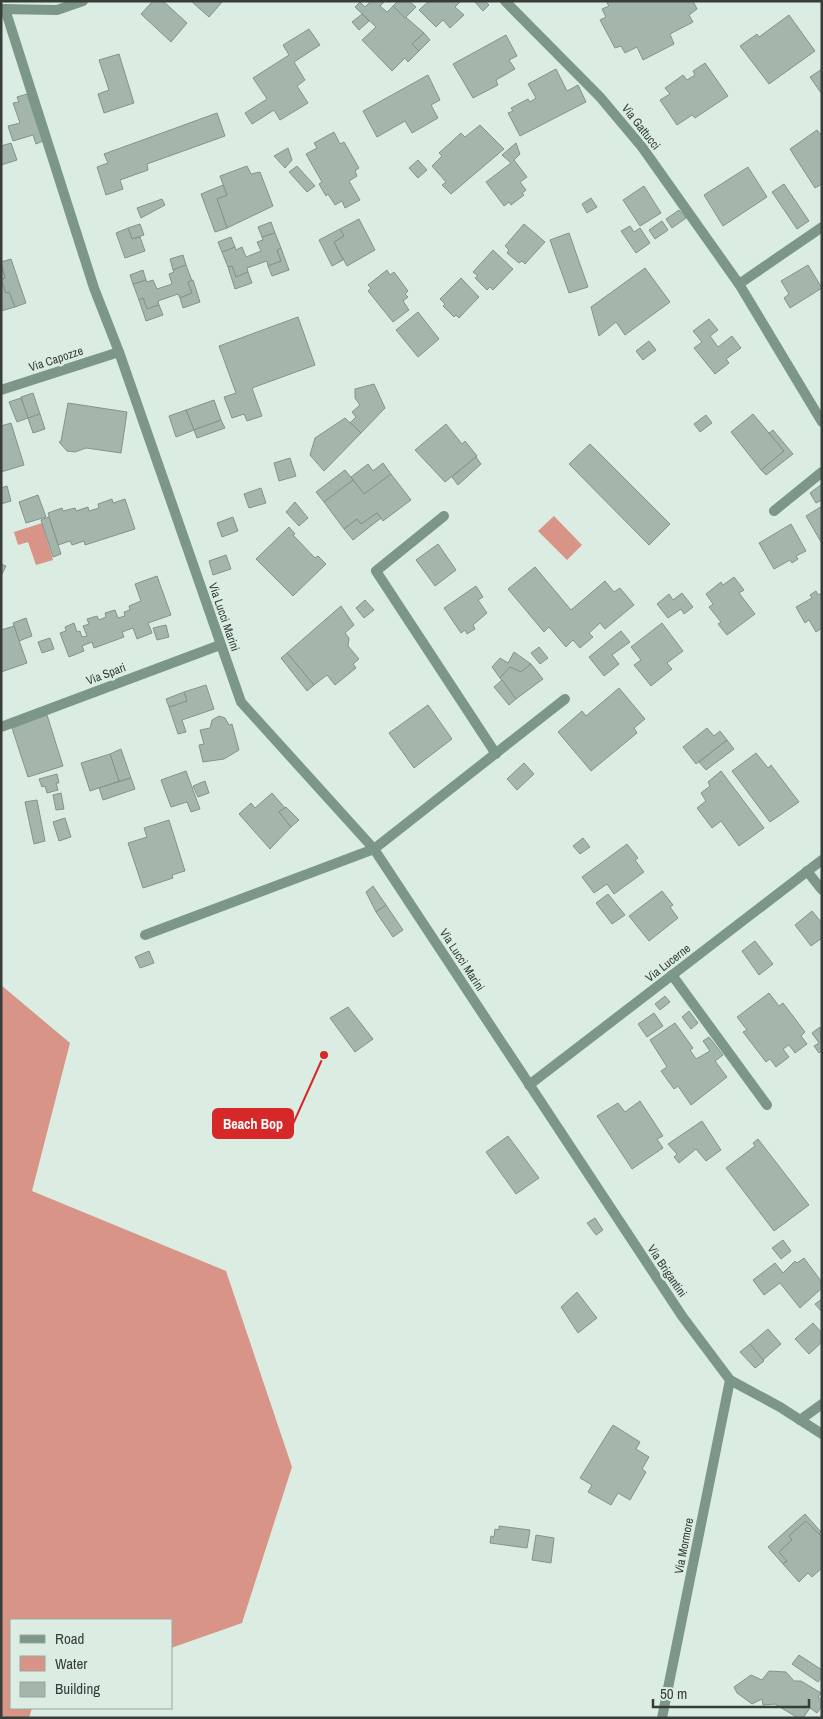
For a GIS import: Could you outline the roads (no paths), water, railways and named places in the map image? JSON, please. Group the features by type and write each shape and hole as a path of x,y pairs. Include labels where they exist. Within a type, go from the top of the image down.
{"street":[{"path":"3,9 57,10 83,1"},
{"name":"Via Gattucci","path":"505,1 600,97 642,147 739,284 822,422"},
{"name":"Via Lucci Marini","path":"3,9 94,288 119,352 241,702 374,849 529,1085"},
{"path":"739,284 822,226"},
{"name":"Via Capozze","path":"1,390 119,352"},
{"path":"774,511 822,472"},
{"path":"444,516 376,571 496,754"},
{"name":"Via Spari","path":"1,727 220,645"},
{"path":"145,935 374,849 565,699"},
{"name":"Via Lucerne","path":"529,1085 822,860"},
{"path":"807,871 822,890"},
{"path":"672,975 767,1105"},
{"name":"Via Brigantini","path":"529,1085 682,1316 730,1380 822,1434"},
{"name":"Via Mormore","path":"662,1718 730,1380"},
{"path":"800,1420 822,1404"}],"water":[{"path":"554,516 582,545 567,560 538,531"},
{"path":"42,523 53,560 36,565 28,542 18,545 14,532"},
{"path":"1,985 70,1043 32,1191 226,1271 292,1467 242,1623 172,1648 172,1619 10,1619 10,1709 32,1709 29,1718 1,1718"}],"place":[{"name":"Beach Bop","path":"324,1055"}]}
